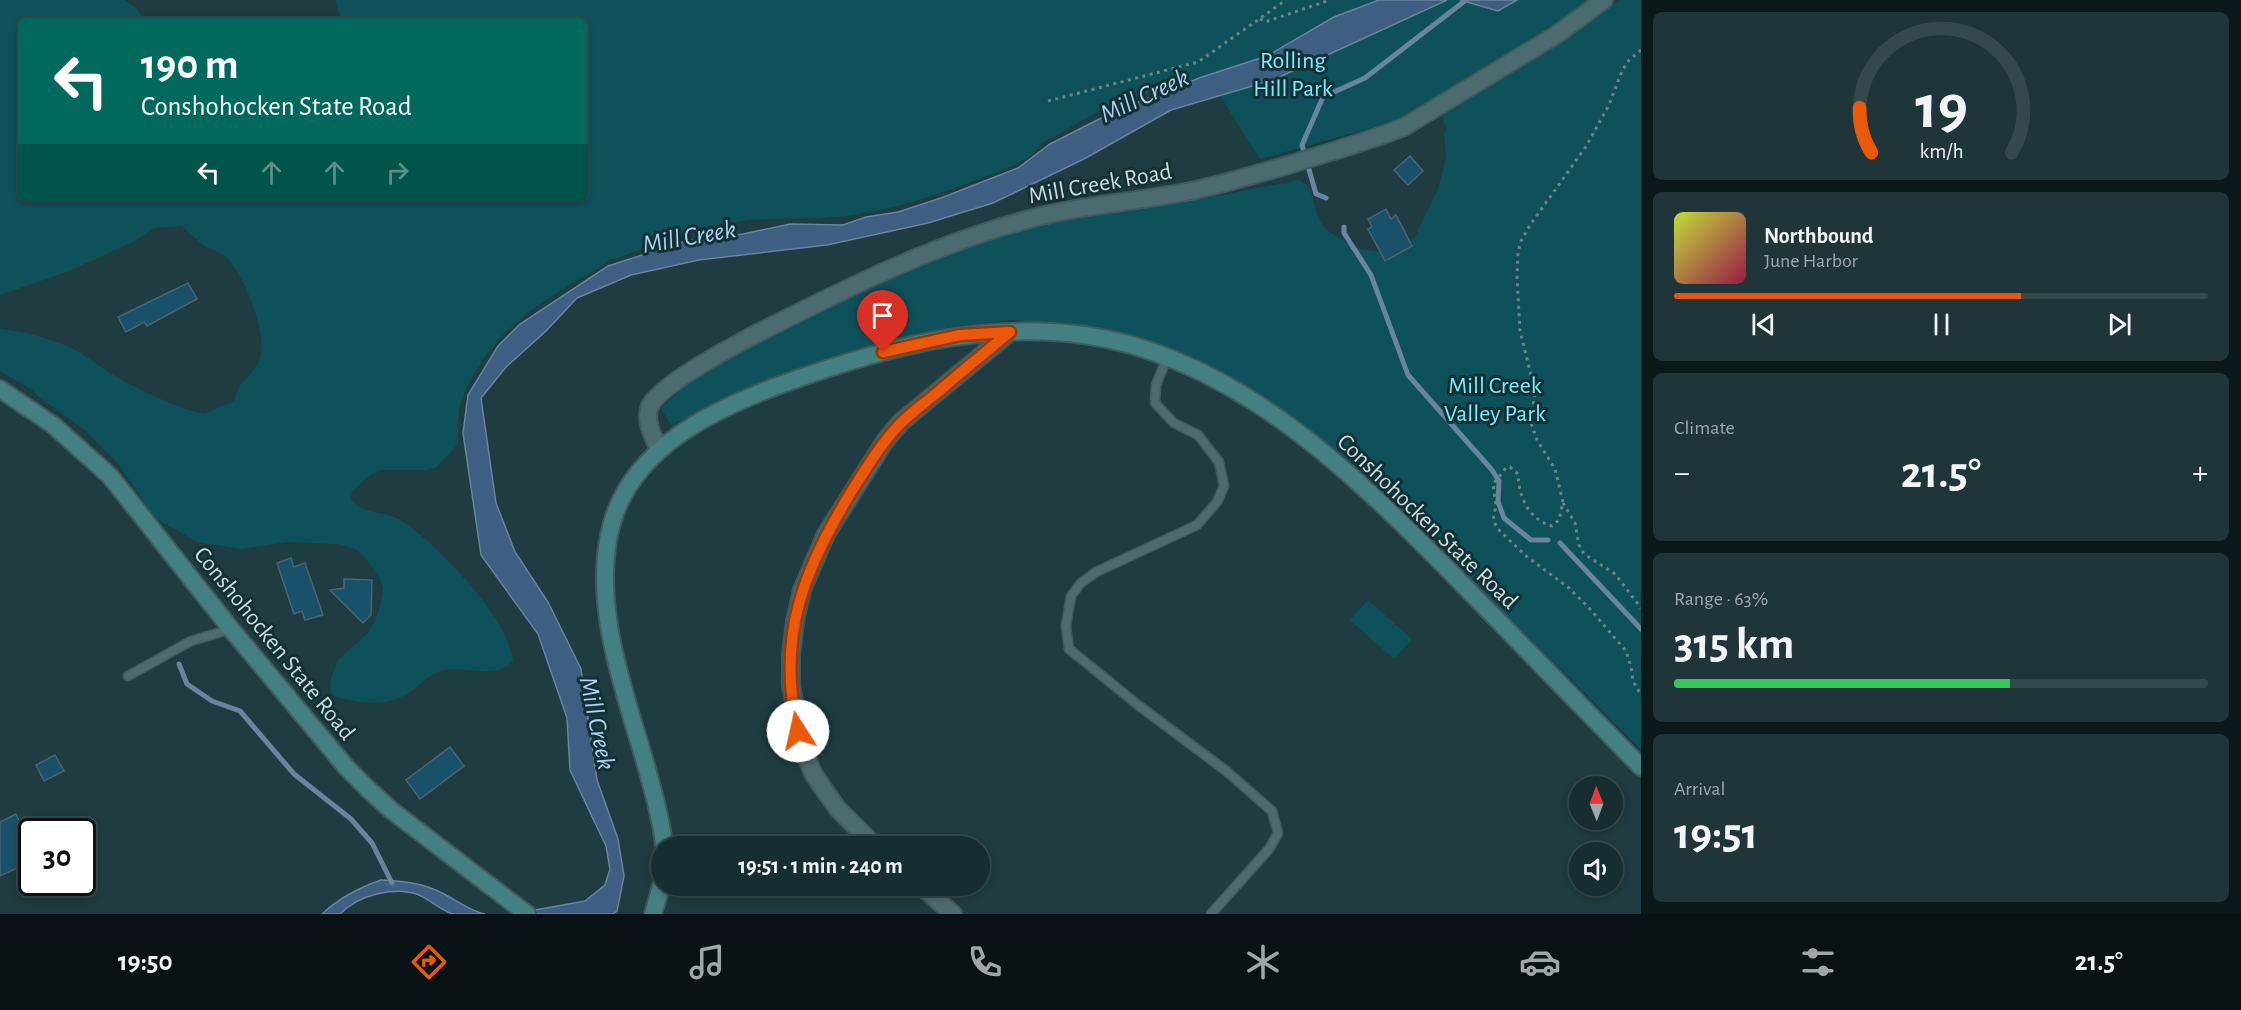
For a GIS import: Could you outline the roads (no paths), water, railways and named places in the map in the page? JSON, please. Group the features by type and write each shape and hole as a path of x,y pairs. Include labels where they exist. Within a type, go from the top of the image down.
{"main road":[{"name":"Conshohocken State Road","path":"663,836 660,817 611,632 605,580 613,518 632,481 659,449 686,430 728,406 865,356 960,335 1010,332 1086,336 1134,347 1167,358 1244,397 1331,458 1397,518 1641,767"},
{"name":"Conshohocken State Road","path":"0,389 54,425 110,476 231,629 368,789 391,810 527,914"},
{"path":"653,914 658,896"}],"street":[{"name":"Mill Creek Road","path":"659,449 651,432 648,412 650,405 664,390 731,347 858,284 931,252 1024,220 1098,204 1190,191 1360,144 1404,127 1556,35 1604,0"},
{"path":"865,836 837,808 814,775 802,747 795,715 791,675 795,621 802,590 826,534 885,441 901,422 1010,332"},
{"path":"933,896 953,914"}],"lane":[{"path":"1167,358 1156,385 1155,404 1174,423 1198,435 1219,462 1224,486 1217,502 1197,525 1096,572 1082,583 1071,596 1066,626 1069,649 1225,770 1272,811 1278,833 1269,849 1211,914"},
{"path":"128,675 191,641 231,629"}],"waterway":[{"path":"1326,198 1316,194 1302,145 1323,97 1365,78 1466,0"},
{"path":"1344,227 1344,233 1371,275 1408,375 1492,470 1499,481 1498,502 1504,518 1531,540 1548,540"},
{"path":"1560,543 1641,629"},
{"path":"179,664 187,684 212,701 240,711 294,774 351,819 372,843 392,883"}],"park label":[{"name":"Rolling Hill Park","path":"1293,74"},
{"name":"Mill Creek Valley Park","path":"1495,399"}],"water label":[{"name":"Mill Creek","path":"1144,95"},
{"name":"Mill Creek","path":"689,236"},
{"name":"Mill Creek","path":"598,723"}]}
